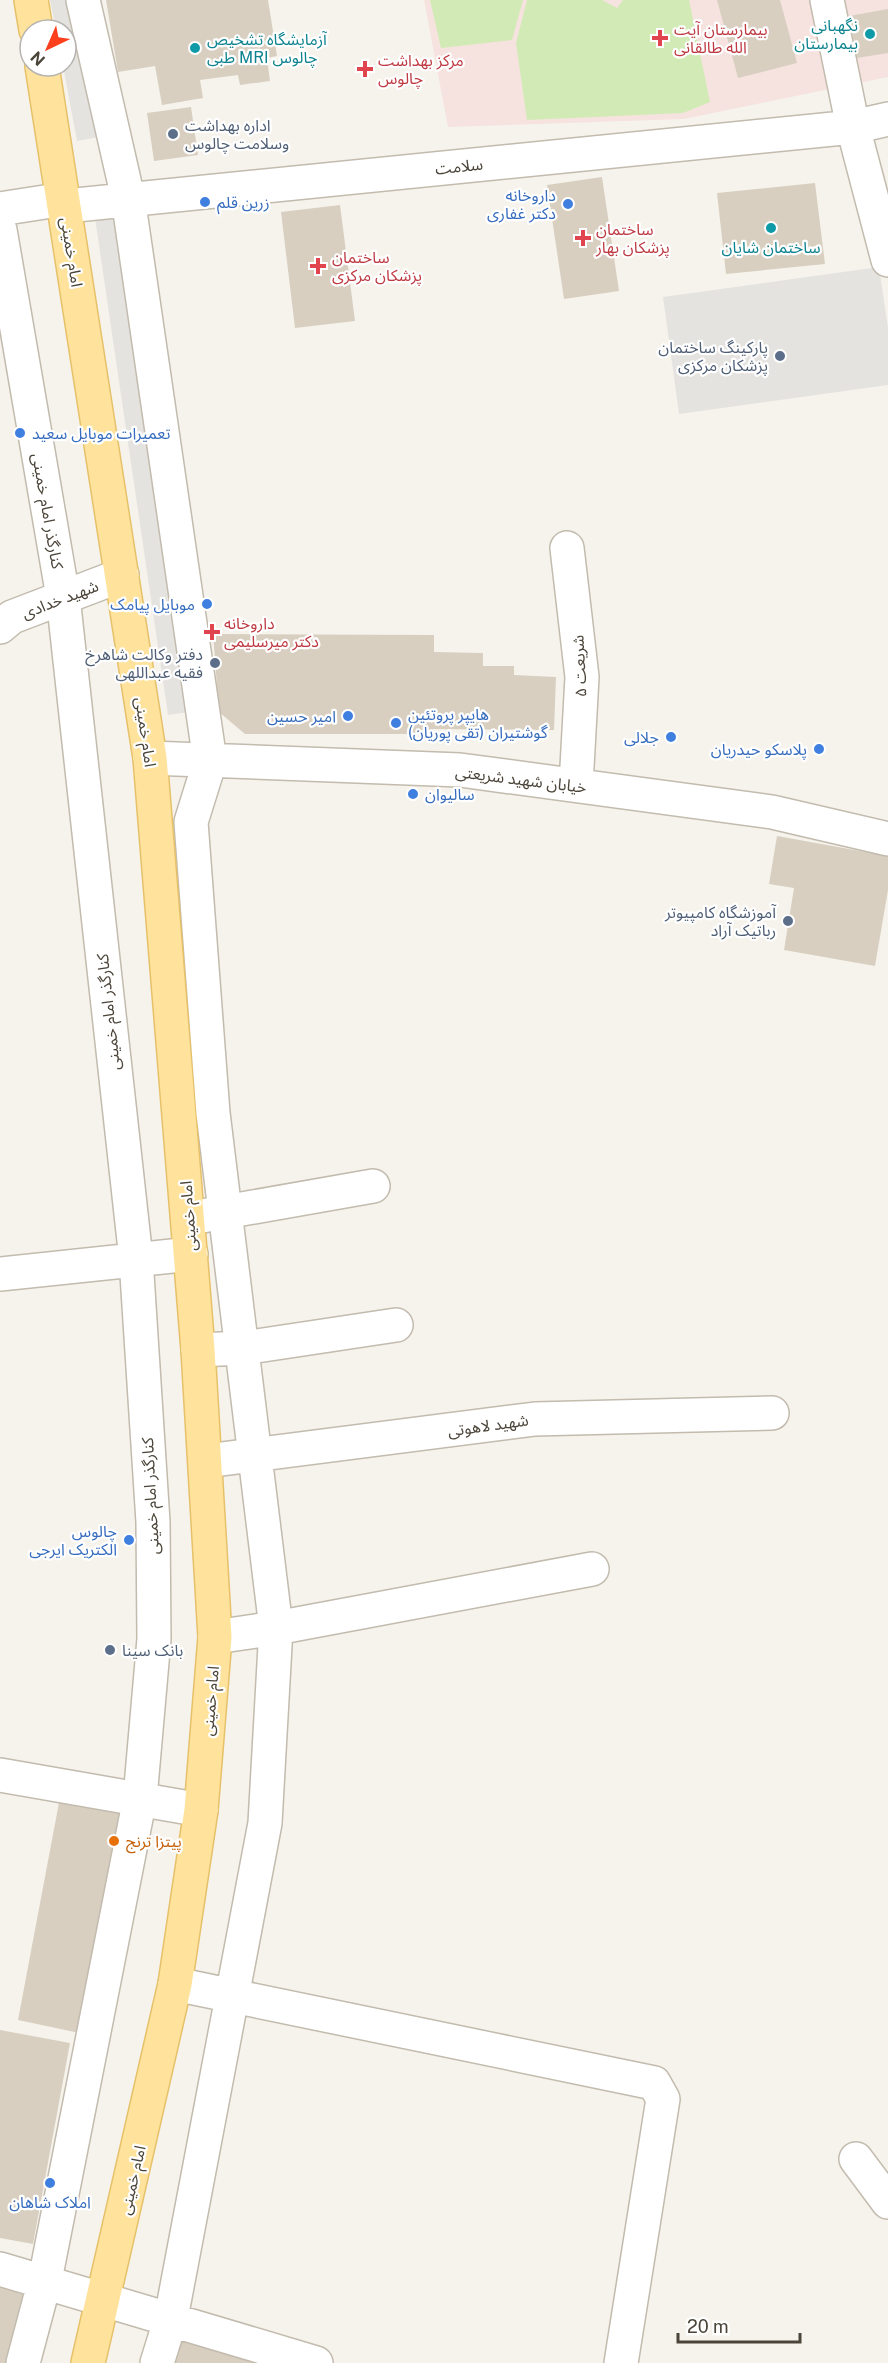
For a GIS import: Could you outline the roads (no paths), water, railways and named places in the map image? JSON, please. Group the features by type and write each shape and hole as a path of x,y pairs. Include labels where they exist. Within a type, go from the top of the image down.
{"main road":[{"path":"31,0 34,18"},
{"name":"امام خمینی","path":"44,78 150,758 189,1218 206,1461 215,1637 201,1809 176,1984 105,2300 88,2363"}],"street":[{"path":"83,0 128,198 210,761 191,822 213,1113 276,1628 264,1823 171,2318 157,2363"},
{"path":"827,0 853,127 888,260"},
{"name":"سلامت","path":"0,209 853,127 888,119"},
{"name":"کنارگذر امام خمینی","path":"0,230 63,597 136,1259 153,1522 154,1616 140,1798 45,2280 24,2363"},
{"name":"شریعت ۵","path":"567,548 582,677 576,785"},
{"name":"شهید خدادی","path":"0,627 12,617 122,575"},
{"name":"خیابان شهید شریعتی","path":"150,758 460,770 772,812 888,840"},
{"path":"189,1218 225,1214 373,1186"},
{"path":"0,1274 191,1254"},
{"path":"198,1350 243,1348 396,1326"},
{"name":"شهید لاهوتی","path":"206,1461 535,1419 772,1413"},
{"path":"215,1637 276,1628 592,1569"},
{"path":"0,1775 201,1809"},
{"path":"176,1984 654,2083 663,2099 621,2363"},
{"path":"856,2159 888,2202"},
{"path":"0,2269 45,2280 316,2363"}],"place":[{"name":"نگهبانی بیمارستان","path":"870,34"},
{"name":"بیمارستان آیت الله طالقانی","path":"660,38"},
{"name":"آزمایشگاه تشخیص طبی MRI چالوس","path":"195,48"},
{"name":"مرکز بهداشت چالوس","path":"365,69"},
{"name":"اداره بهداشت وسلامت چالوس","path":"173,134"},
{"name":"زرین قلم","path":"205,202"},
{"name":"داروخانه دکتر غفاری","path":"568,204"},
{"name":"ساختمان شایان","path":"771,228"},
{"name":"ساختمان پزشکان بهار","path":"583,238"},
{"name":"ساختمان پزشکان مرکزی","path":"318,266"},
{"name":"پارکینگ ساختمان پزشکان مرکزی","path":"780,356"},
{"name":"تعمیرات موبایل سعید","path":"20,433"},
{"name":"موبایل پیامک","path":"207,604"},
{"name":"داروخانه دکتر میرسلیمی","path":"212,632"},
{"name":"دفتر وکالت شاهرخ فقیه عبداللهی","path":"215,663"},
{"name":"امیر حسین","path":"348,716"},
{"name":"هایپر پروتئین گوشتیران (تقی پوریان)","path":"396,723"},
{"name":"جلالی","path":"671,737"},
{"name":"پلاسکو حیدریان","path":"819,749"},
{"name":"سالیوان","path":"413,794"},
{"name":"آموزشگاه کامپیوتر رباتیک آراد","path":"788,921"},
{"name":"چالوس الکتریک ایرجی","path":"129,1540"},
{"name":"بانک سینا","path":"110,1650"},
{"name":"پیتزا ترنج","path":"114,1841"},
{"name":"املاک شاهان","path":"50,2183"}]}
